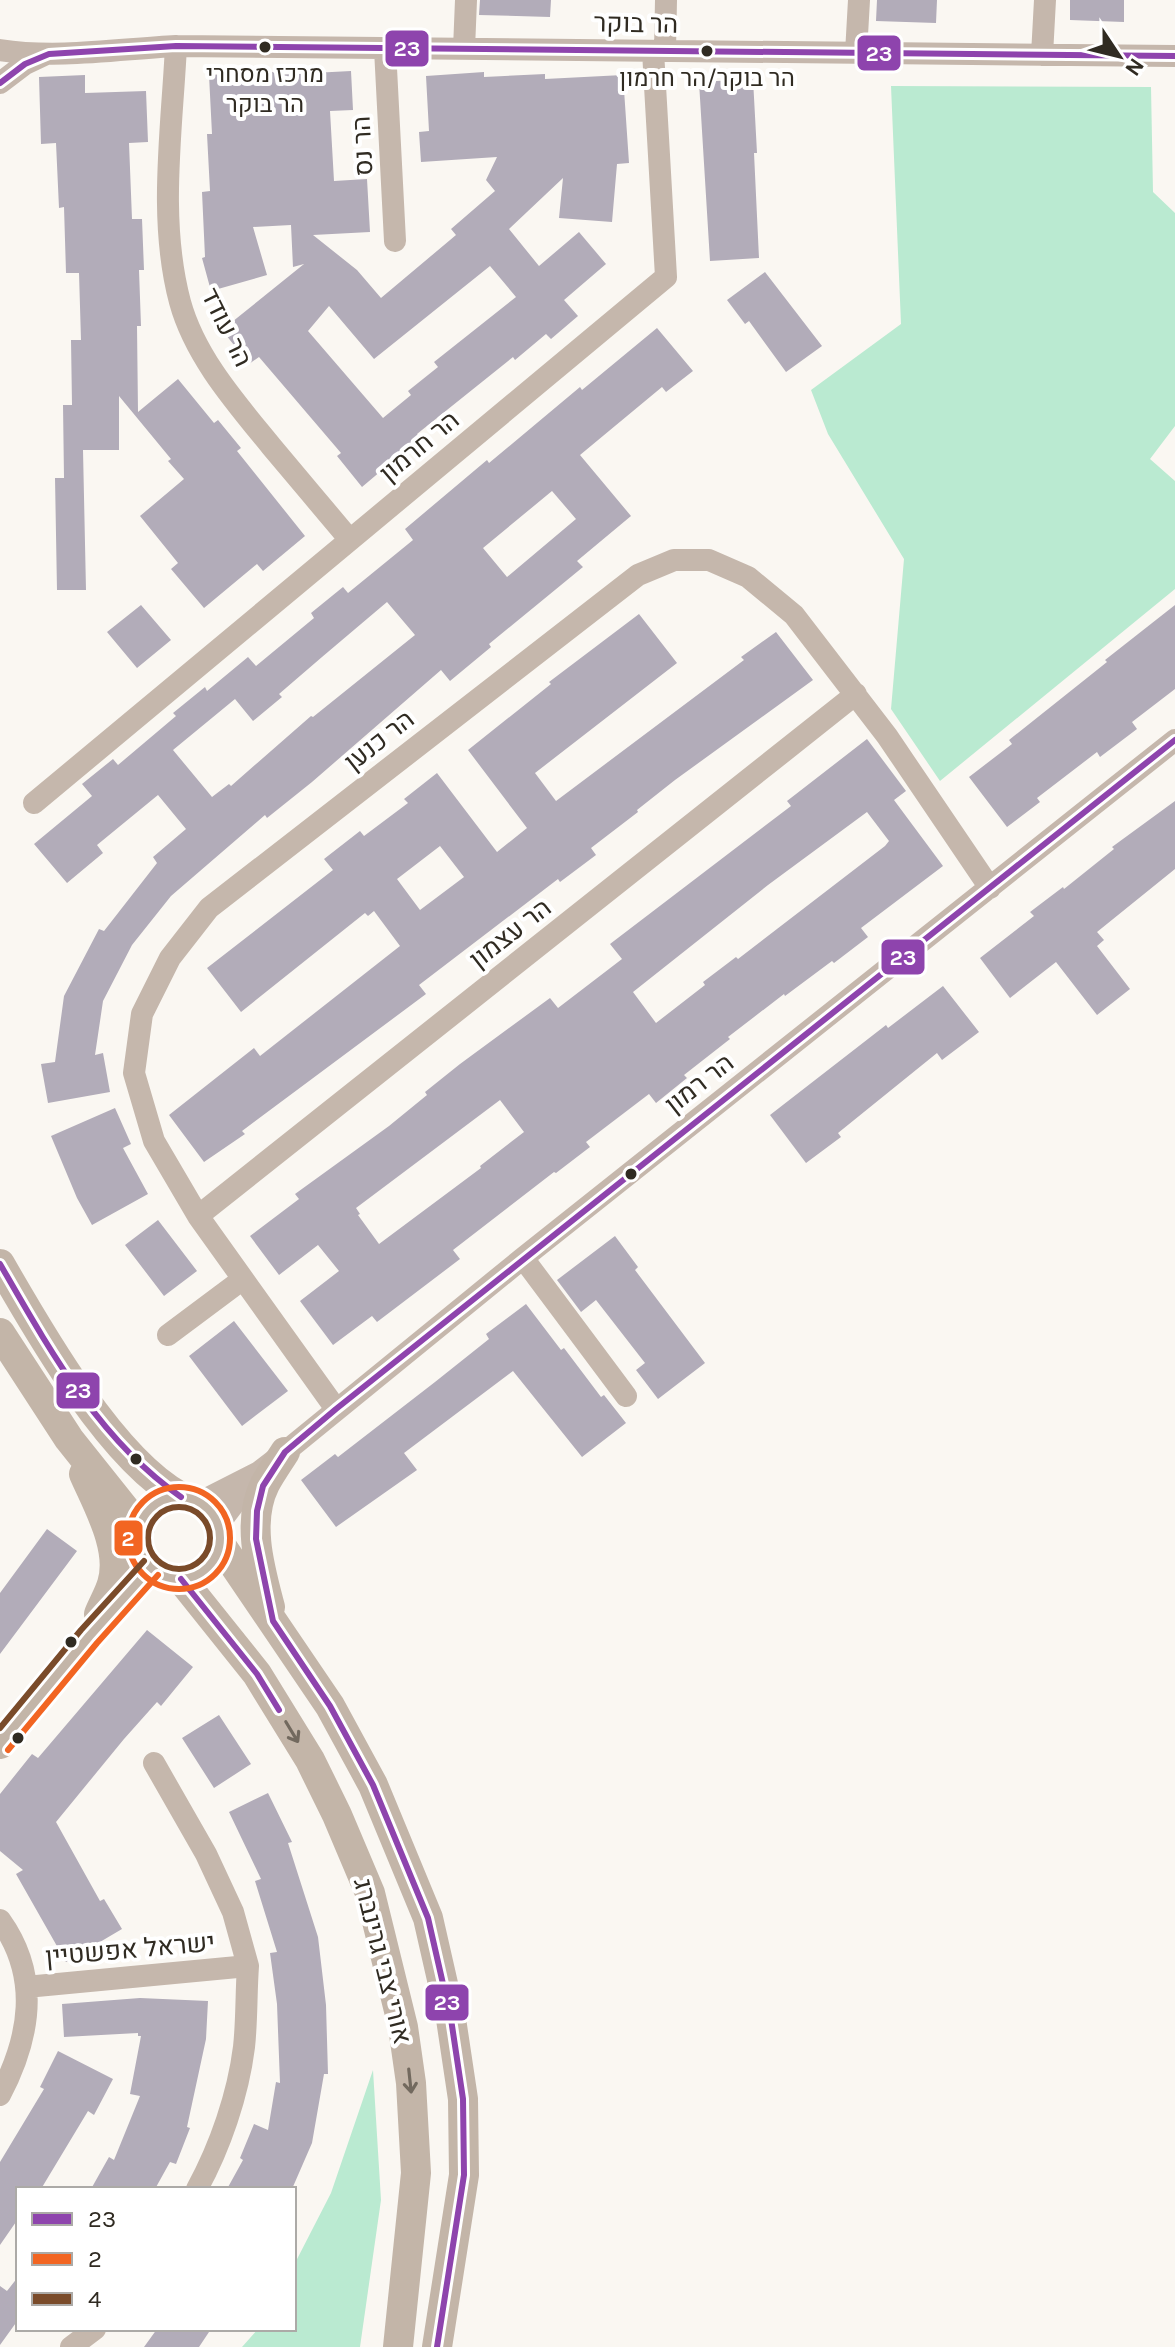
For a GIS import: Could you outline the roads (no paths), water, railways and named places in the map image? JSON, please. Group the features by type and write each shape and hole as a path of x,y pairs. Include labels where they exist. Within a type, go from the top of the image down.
{"main road":[{"name":"אורי צבי גרינברג","path":"0,1264 91,1408 144,1471 205,1517 330,1706 373,1785 428,1918 451,2019 463,2099 464,2175 437,2347"},
{"path":"0,1333 69,1439 140,1528"},
{"path":"69,1439 107,1528 114,1556 113,1582 89,1636"},
{"path":"273,1621 259,1560 257,1511 263,1486 285,1452"},
{"path":"167,1499 205,1517 210,1564 192,1577 181,1579 170,1578 151,1568 140,1550 140,1528 145,1515 155,1505 167,1499"},
{"path":"0,1744 89,1636 151,1568"},
{"name":"אורי צבי גרינברג","path":"181,1579 257,1674 310,1760 370,1893 403,2027 411,2083 416,2173 398,2347"}],"street":[{"path":"464,49 466,0"},
{"path":"659,51 666,0"},
{"path":"856,53 859,0"},
{"path":"1042,55 1045,0"},
{"name":"הר בוקר","path":"0,50 49,54 176,46 1175,56"},
{"name":"הר עודד","path":"176,46 168,210 180,303 203,355 232,399 350,540"},
{"name":"הר נס","path":"385,49 395,241"},
{"name":"הר חרמון","path":"34,803 666,277 659,51"},
{"name":"הר בוקר","path":"0,83 25,64 49,54"},
{"name":"הר כנען","path":"336,1409 198,1216 154,1141 134,1073 142,1014 170,958 209,908 638,575 674,560 709,560 748,577 794,615 887,736 990,888"},
{"name":"הר עצמון","path":"198,1216 856,694"},
{"name":"הר רמון","path":"205,1517 523,1258 1175,740"},
{"path":"523,1258 626,1396"},
{"path":"168,1335 243,1279"},
{"path":"154,1763 206,1854 233,1912 248,1966"},
{"path":"0,1920 19,1957 28,2011 18,2058 0,2095"},
{"name":"ישראל אפשטיין","path":"26,1987 248,1966 244,2048 233,2100 198,2187"},
{"path":"71,2347 92,2331"}],"place":[{"name":"מרכז מסחרי הר בוקר","path":"265,47"},
{"name":"הר בוקר/הר חרמון","path":"707,51"}]}
